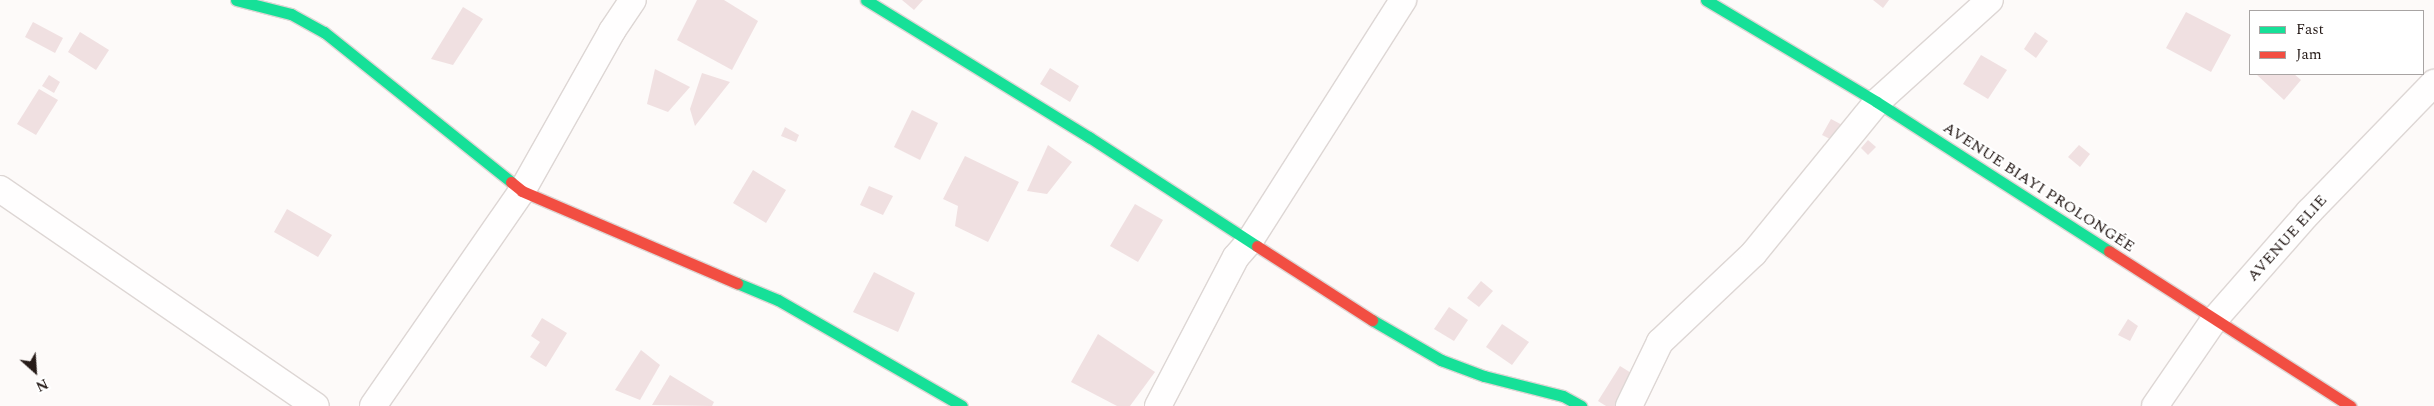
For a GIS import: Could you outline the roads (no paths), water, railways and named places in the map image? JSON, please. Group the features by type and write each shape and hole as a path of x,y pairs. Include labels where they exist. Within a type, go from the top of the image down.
{"street":[{"path":"236,0 291,14 324,32 522,191 778,300 962,406"},
{"path":"373,406 522,191 612,31 633,0"},
{"path":"866,0 1090,137 1353,309 1442,360 1484,376 1563,396 1581,406"},
{"path":"1158,406 1236,257 1249,242 1404,0"},
{"name":"AVENUE BIAYI PROLONGÉE","path":"1706,0 1877,102 2350,406"},
{"path":"1629,406 1660,342 1754,253 1877,102 1990,0"},
{"name":"AVENUE ELIE","path":"2155,406 2214,320 2309,212 2434,83"},
{"path":"0,189 316,406"}]}
